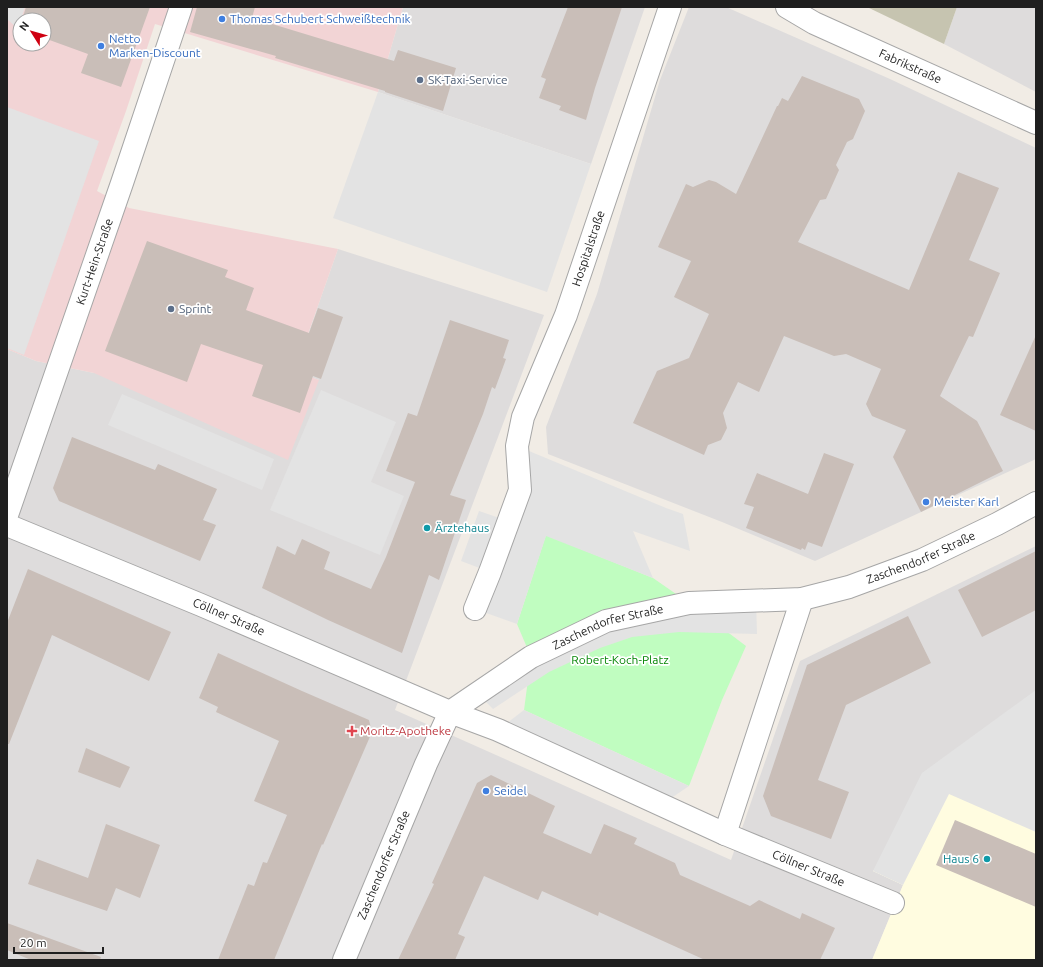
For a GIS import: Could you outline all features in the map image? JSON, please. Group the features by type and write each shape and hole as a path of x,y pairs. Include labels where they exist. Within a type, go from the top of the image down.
{"street":[{"name":"Kurt-Hein-Straße","path":"7,515 122,183 181,7"},
{"name":"Hospitalstraße","path":"475,609 520,490 517,446 523,417 566,315 670,7"},
{"name":"Fabrikstraße","path":"787,7 814,23 1036,123"},
{"name":"Zaschendorfer Straße","path":"344,960 423,772 450,712 531,657 606,621 689,603 802,599 849,586 922,560 997,524 1036,502"},
{"name":"Cöllner Straße","path":"7,525 234,619 450,712"},
{"path":"450,712 498,730 725,834 802,599"},
{"name":"Cöllner Straße","path":"725,834 894,903"}],"shaded area":[{"path":"7,7 403,7 378,92 155,24 97,191 129,208 338,249 295,371 319,380 288,460 94,373 36,361 7,349"},
{"path":"7,7 25,7 23,12 12,12 12,24 7,19"},
{"path":"403,7 645,7 591,164 378,92"},
{"path":"689,7 726,7 890,79 1036,148 1036,459 815,561 722,522 548,454 546,427 597,294 660,80"},
{"path":"867,7 957,7 944,44"},
{"path":"957,7 1036,7 1036,92 944,44"},
{"path":"378,92 591,164 547,292 333,218"},
{"path":"7,107 99,141 24,355 7,348"},
{"path":"338,249 544,315 395,710 731,860 800,661 1036,546 1036,695 873,871 903,885 872,960 7,960 7,349 36,361 94,373 319,380 295,371"},
{"path":"321,390 396,422 371,482 404,496 380,555 270,510"},
{"path":"122,394 274,459 262,490 108,425"},
{"path":"517,446 683,514 690,551 633,531 653,578 546,536 517,624 475,609 490,572 461,561 479,511 508,521"},
{"path":"756,600 757,634 679,632 632,637 600,648 549,672 493,709 477,693 606,621"},
{"path":"1036,690 1036,832 949,794 903,885 873,871 922,773"},
{"path":"1036,695 1036,960 872,960 903,885 873,871"},
{"path":"524,710 689,786 661,805 498,730"}],"green space":[{"name":"Robert-Koch-Platz","path":"546,535 653,578 746,646 722,700 689,786 524,710 531,657 517,624"}],"building":[{"name":"Netto Marken-Discount","path":"26,7 150,7 121,87 81,73 88,54 52,41 52,12 24,12"},
{"path":"197,7 255,7 252,18 394,61 398,50 456,68 443,111 385,91 275,58 276,56 190,32"},
{"path":"568,7 622,7 586,120 559,110 561,106 539,98 546,79 541,77"},
{"path":"802,76 859,99 865,111 853,139 847,142 836,165 839,170 826,199 820,200 798,242 909,290 958,172 999,188 969,260 1000,273 973,337 969,336 940,396 977,421 1003,471 921,512 893,457 906,430 872,416 866,404 881,369 846,354 834,356 784,336 759,392 738,382 723,413 727,428 721,440 708,445 704,455 633,423 657,371 689,358 709,314 674,297 691,261 658,247 686,184 693,187 709,180 716,182 736,194 777,106 782,98 788,101"},
{"path":"147,241 228,270 225,277 254,288 246,310 309,333 318,308 343,317 321,379 313,376 300,413 252,396 263,365 201,344 187,382 105,351"},
{"path":"450,320 509,340 503,358 506,359 495,389 492,387 483,414 450,495 466,500 439,580 429,575 402,653 328,620 262,588 277,546 295,555 302,539 330,552 324,569 371,589 386,557 415,482 386,471 408,413 417,416"},
{"path":"1036,335 1036,431 1000,415"},
{"path":"72,437 155,470 158,464 217,489 203,520 216,525 200,561 59,501 53,488"},
{"path":"824,453 854,464 822,547 808,542 805,550 802,548 801,550 746,528 754,507 744,504 757,473 808,494"},
{"path":"1036,551 1036,610 982,637 958,590"},
{"path":"28,569 171,632 149,681 52,635 9,744 7,744 7,623"},
{"path":"908,616 931,663 846,705 818,780 849,792 831,839 771,816 763,796 807,665"},
{"path":"218,653 369,720 372,732 323,845 322,844 274,960 218,960 248,884 254,886 263,862 267,863 287,815 254,801 279,741 216,712 218,707 199,698"},
{"path":"86,748 130,767 120,788 78,772"},
{"path":"491,775 555,806 543,833 591,854 604,824 637,838 634,844 675,863 680,875 750,906 759,900 800,919 802,913 835,928 820,960 705,960 599,912 598,916 542,891 538,900 484,876 458,934 465,937 455,960 398,960 434,884 432,883 477,783"},
{"name":"Haus 6","path":"955,820 1036,854 1036,907 936,865"},
{"path":"106,824 160,845 140,898 116,888 107,911 28,884 37,859 88,878"},
{"path":"7,923 101,957 100,960 31,960 7,950"}],"place":[{"name":"Thomas Schubert Schweißtechnik","path":"222,19"},
{"name":"Netto Marken-Discount","path":"101,46"},
{"name":"SK-Taxi-Service","path":"420,80"},
{"name":"Sprint","path":"171,309"},
{"name":"Meister Karl","path":"926,502"},
{"name":"Ärztehaus","path":"427,528"},
{"name":"Moritz-Apotheke","path":"352,731"},
{"name":"Seidel","path":"486,791"},
{"name":"Haus 6","path":"987,859"}]}
